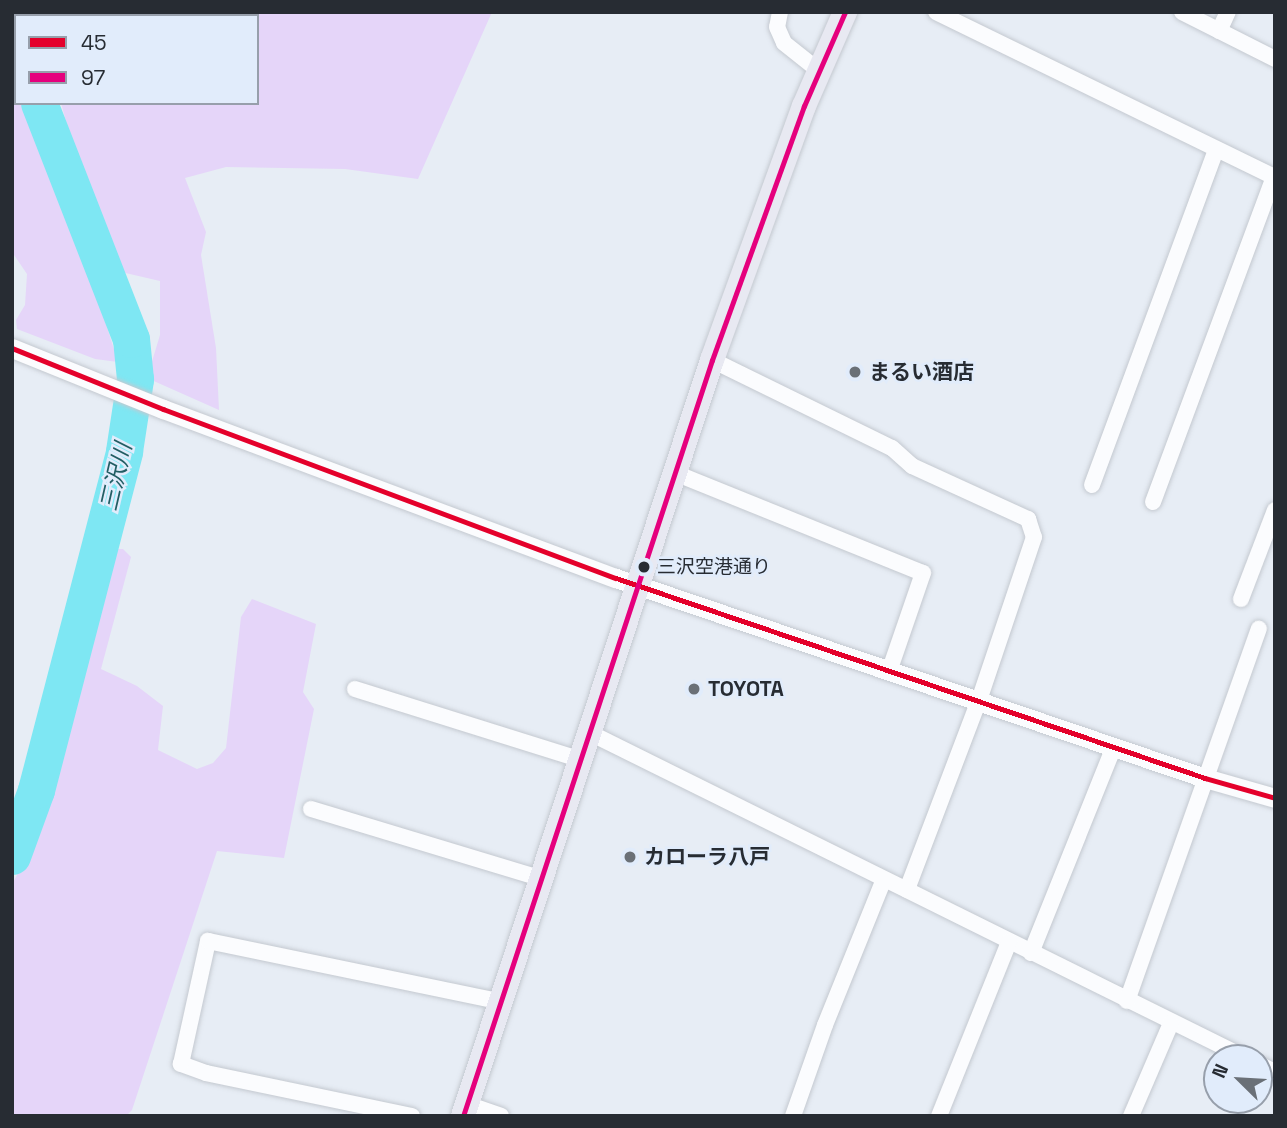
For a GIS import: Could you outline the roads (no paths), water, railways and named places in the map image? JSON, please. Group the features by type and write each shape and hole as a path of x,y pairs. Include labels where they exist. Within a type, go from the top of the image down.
{"main road":[{"path":"465,1110 498,1001 712,360 818,70 845,12"}],"street":[{"path":"780,12 777,27 784,43 818,70"},
{"path":"936,12 1274,177 1153,502"},
{"path":"1182,12 1275,59"},
{"path":"1219,32 1228,12"},
{"path":"1092,485 1216,149"},
{"path":"12,348 436,513 1205,778 1275,798"},
{"path":"712,360 892,448 912,466 1028,519 1034,537 979,700 908,890"},
{"path":"675,473 923,573 890,669"},
{"path":"1241,599 1275,510"},
{"path":"1127,1001 1259,629"},
{"path":"355,689 579,759"},
{"path":"588,732 1216,1044"},
{"path":"1031,953 1114,747"},
{"path":"311,809 539,878"},
{"path":"793,1116 824,1025 884,879"},
{"path":"412,1116 206,1073 181,1064 208,941 498,1001"},
{"path":"939,1116 1009,942"},
{"path":"1131,1116 1171,1023"},
{"path":"465,1110 500,1116"}],"waterway":[{"name":"三沢川","path":"12,856 36,790 124,451 135,379 131,339 40,105"}],"place":[{"name":"まるい酒店","path":"855,372"},
{"name":"三沢空港通り","path":"644,567"},
{"name":"TOYOTA","path":"694,689"},
{"name":"カローラ八戸","path":"630,857"}]}
